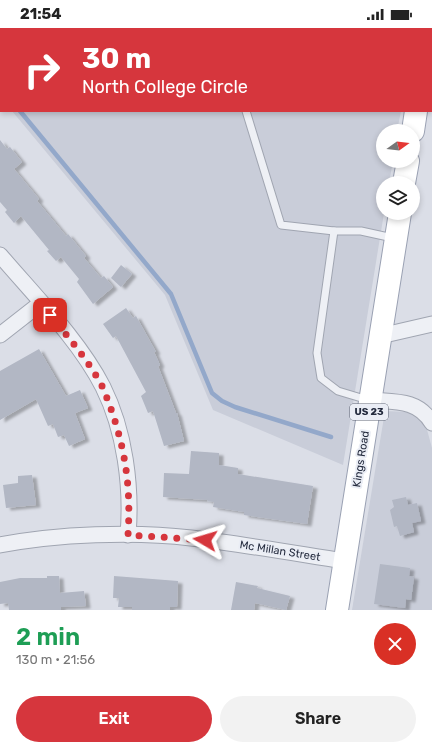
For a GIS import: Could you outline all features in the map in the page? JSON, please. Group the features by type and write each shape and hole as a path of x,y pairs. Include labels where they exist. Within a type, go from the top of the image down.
{"main road":[{"path":"413,124 416,112"},
{"name":"Kings Road","path":"336,610 399,220"}],"street":[{"path":"0,255 80,351 103,387 117,426 127,468 129,519 128,535"},
{"path":"0,335 41,303"},
{"path":"380,336 432,324"},
{"path":"371,400 414,405 428,416 432,423"},
{"name":"Mc Millan Street","path":"0,545 73,536 128,535 190,538 344,561"}],"lane":[{"path":"246,112 281,226 334,231 360,231 396,238"},
{"path":"334,231 317,353 321,378 338,391 371,400"}],"shaded area":[{"path":"13,112 401,112 398,124 376,124 376,168 392,168 390,176 376,176 376,220 383,220 343,465 213,410 165,295"},
{"path":"385,411 408,412 419,417 426,426 432,448 432,610 352,610"}],"building":[{"path":"0,140 7,149 10,147 22,162 14,169 39,199 37,201 66,236 68,234 86,256 84,258 101,278 104,276 113,287 93,304 77,282 79,279 61,257 56,261 47,251 49,250 21,216 14,223 5,212 7,210 0,202"},
{"path":"121,265 132,274 121,287 111,278"},
{"path":"126,308 133,318 136,316 156,352 154,352 160,365 158,366 177,413 184,441 164,446 153,411 148,413 141,396 146,392 116,336 113,338 103,324"},
{"path":"39,349 66,396 80,390 88,408 75,413 85,439 69,446 64,435 58,437 53,424 48,426 36,399 0,420 0,371"},
{"path":"191,451 219,453 219,465 238,468 238,474 313,486 307,524 244,515 244,512 213,507 214,502 207,501 208,500 163,497 164,473 189,474"},
{"path":"32,475 36,505 6,508 3,485 18,483 18,476"},
{"path":"406,497 408,505 417,503 421,521 412,523 414,532 400,536 397,526 394,527 390,510 394,507 392,500"},
{"path":"380,564 410,568 409,576 414,577 411,600 406,599 405,608 374,604"},
{"path":"47,576 59,576 60,593 84,591 86,606 61,607 61,610 9,610 8,603 0,604 0,582 20,578 47,578"},
{"path":"114,576 178,581 177,607 170,607 170,610 132,610 132,607 118,607 119,598 113,598"},
{"path":"236,582 258,586 257,588 290,596 286,610 255,603 254,610 231,610"}],"waterway":[{"path":"21,112 171,294 212,393 222,401 235,407 331,437"}],"route":[{"path":"50,315 80,351 103,387 117,426 127,468 129,519 128,535 205,540"}]}
